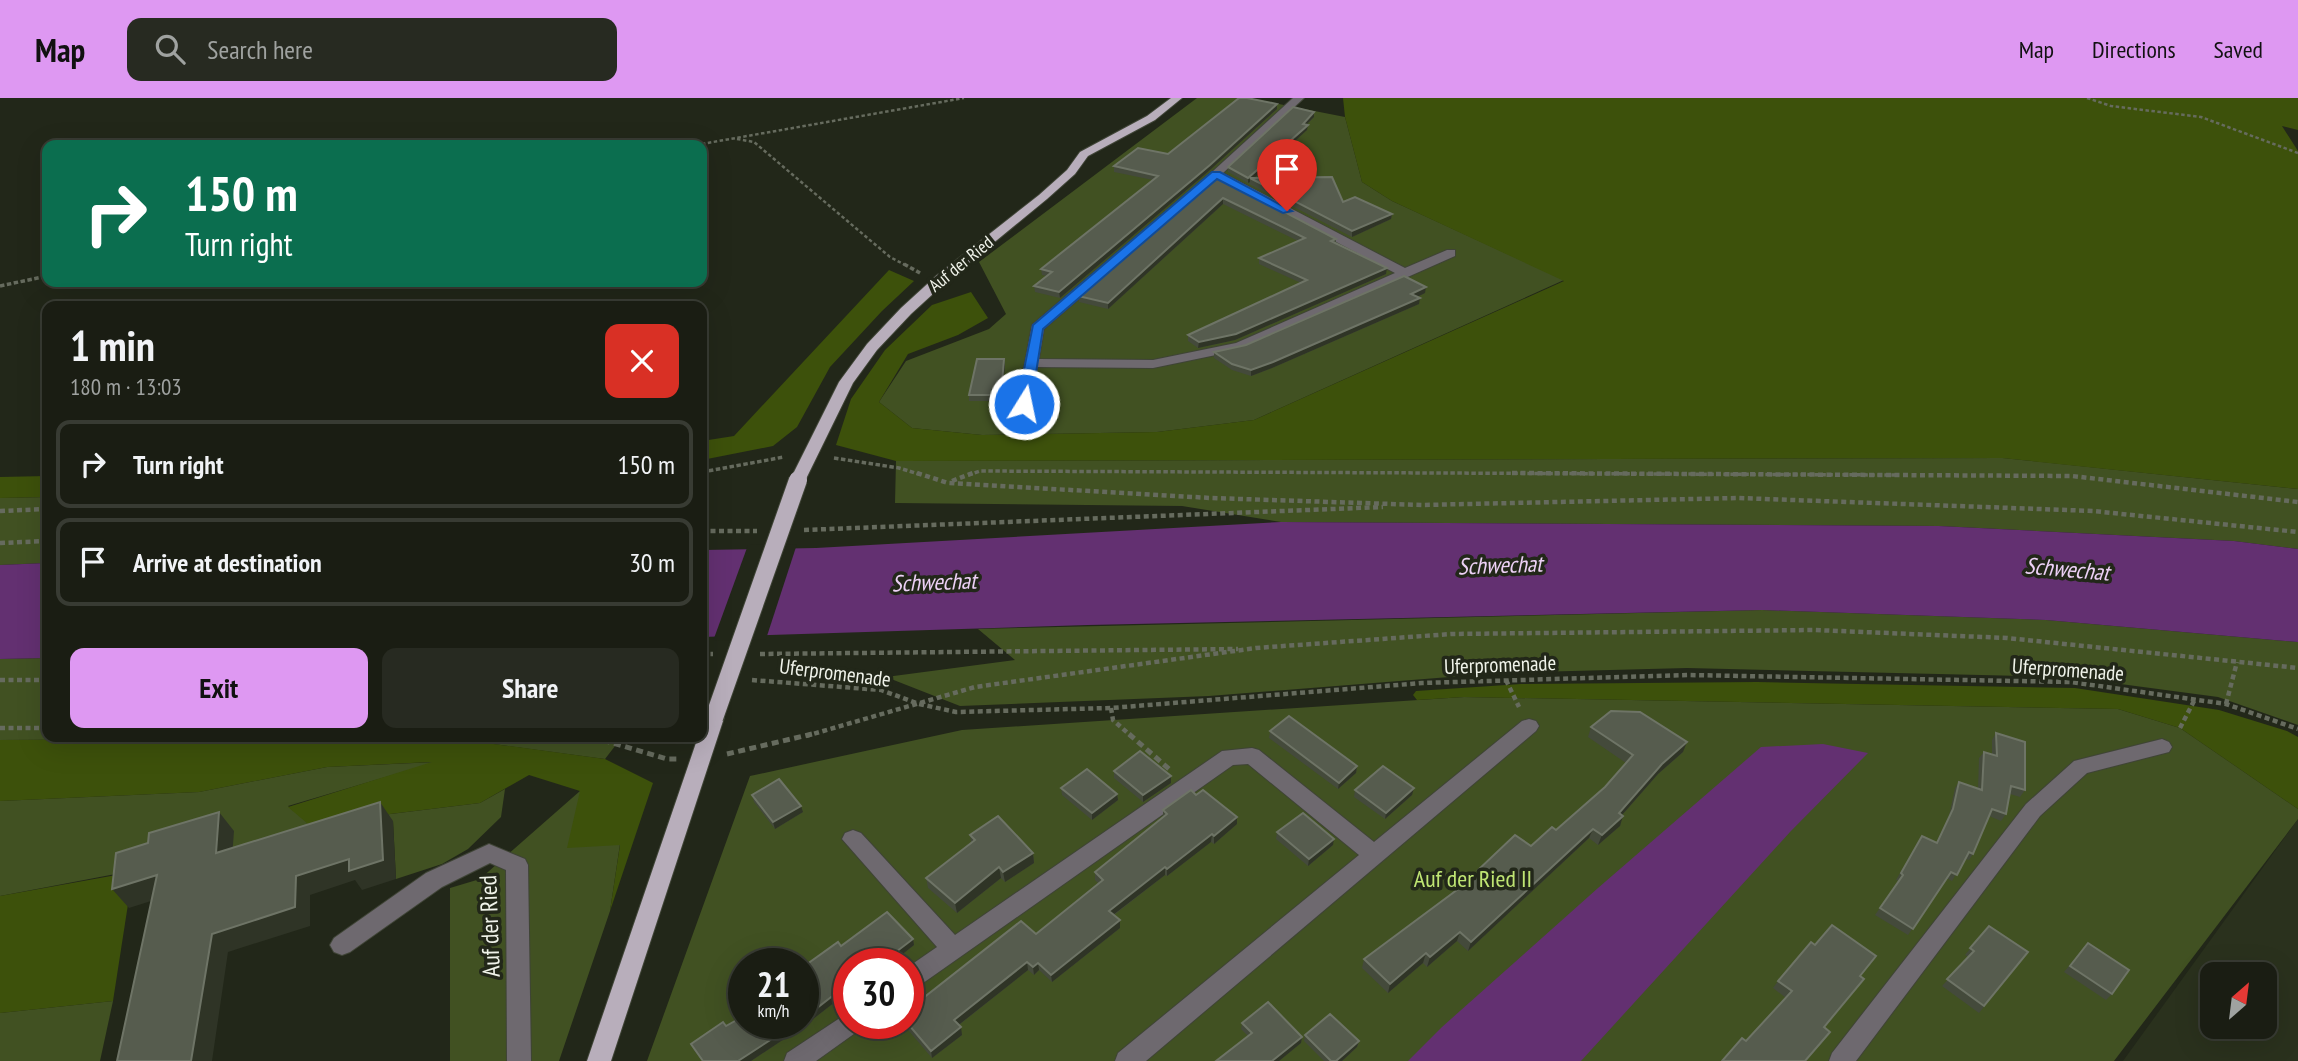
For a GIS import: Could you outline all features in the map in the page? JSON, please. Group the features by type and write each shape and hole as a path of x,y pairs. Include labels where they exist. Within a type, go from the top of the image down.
{"main road":[{"name":"Auf der Ried","path":"707,729 714,718 808,454 846,382 872,347 941,279 1072,172 1084,154 1151,118 1177,98"},
{"name":"Auf der Ried","path":"689,757 699,742"},
{"path":"599,1061 689,757"}],"street":[{"path":"1024,404 1037,328 1300,98"},
{"path":"1216,174 1404,272"},
{"path":"1031,363 1153,364 1240,346 1451,253"},
{"path":"1126,1061 1529,726"},
{"path":"1841,1061 2033,810 2081,767 2162,747"},
{"path":"924,968 1228,757 1252,756 1374,855"},
{"path":"853,839 952,948"},
{"name":"Auf der Ried","path":"342,945 434,880 489,853 517,864 519,1061"},
{"path":"796,1061 833,1034"}],"path":[{"path":"707,143 964,98"},
{"path":"2087,98 2111,106 2201,117 2298,153"},
{"path":"732,138 754,142 890,257 915,271 941,279"},
{"path":"0,286 42,277"},
{"path":"707,471 808,454 899,468 948,483 1211,498 1422,505"},
{"path":"948,483 980,471 2072,476 2298,502"},
{"path":"801,530 1422,505 1739,498 2093,511 2298,532"},
{"path":"0,511 42,509"},
{"path":"707,531 761,531"},
{"path":"0,543 42,541"},
{"path":"757,654 1256,648 1451,634 1815,631 2007,638 2298,668"},
{"path":"609,742 667,759 731,753 782,743 975,687 1256,648"},
{"path":"707,654 716,654"},
{"path":"2226,704 2237,662"},
{"name":"Uferpromenade","path":"739,680 776,680 881,690 919,704 956,712 1111,708 1506,680 1700,676 2071,682 2226,704 2298,729"},
{"path":"0,680 42,680"},
{"path":"1506,680 1515,699"},
{"path":"2180,728 2195,699"},
{"path":"1111,708 1113,720 1187,785"},
{"path":"0,728 42,729"}],"shaded area":[{"path":"2298,819 2298,1061 2123,1061"}],"green space":[{"path":"1197,98 1249,98 1345,117 1362,182 1392,201 1564,280 1254,420 1157,432 982,435 912,428 879,402 906,361 989,329 1006,314 979,262"},
{"path":"1343,98 2298,98 2298,130 2282,126 2298,151 2298,489 2002,458 896,461 836,445 851,399 885,350 932,305 971,292 988,318 958,335 908,354 879,402 912,428 982,435 1157,432 1254,420 1564,281 1392,201 1362,182 1345,117"},
{"path":"889,270 914,281 830,367 797,427 773,446 707,459 707,440 734,436"},
{"path":"2003,458 2298,489 2298,549 2234,541 1939,526 1281,522 1182,506 895,503 896,461"},
{"path":"42,476 42,497 0,498 0,477"},
{"path":"42,497 42,563 0,565 0,498"},
{"path":"1762,610 2046,620 2298,642 2298,725 2218,697 2068,677 1687,668 1500,673 1209,696 960,706 886,677 1015,660 978,629"},
{"path":"42,658 42,740 0,740 0,659"},
{"path":"1757,682 2075,688 2219,710 2287,731 2298,737 2298,809 2180,728 2118,709 1464,697 1417,700 1413,695 1416,691 1521,684"},
{"name":"Auf der Ried II","path":"1464,697 2118,709 2180,728 2298,809 2298,819 2114,1061 647,1061 750,776 962,730"},
{"path":"0,740 480,742 605,759 653,783 610,911 620,845 567,848 580,791 529,775 480,803 308,824 288,807 432,762 327,767 199,792 0,801"},
{"path":"479,742 618,742 605,759"},
{"path":"436,762 288,806 309,824 480,803 505,789 501,817 468,849 442,864 396,879 393,821 0,896 0,801 199,792 327,767"},
{"path":"580,791 620,844 610,911 559,1061 450,1061 450,888 480,879"},
{"path":"133,872 113,1001 0,1013 0,896"},
{"path":"113,1001 100,1061 0,1061 0,1013"}],"water":[{"name":"Schwechat","path":"1281,522 1939,526 2234,541 2298,549 2298,642 2046,620 1762,610 1088,625 707,637 707,550 816,548"},
{"path":"42,563 42,658 0,659 0,565"},
{"path":"1823,744 1868,753 1790,832 1581,1061 1408,1061 1442,1027 1598,888 1761,747"}],"pier":[{"path":"797,544 766,639 713,641 748,545"}],"building":[{"path":"1239,98 1277,104 1210,165 1059,292 1034,286 1052,272 1041,269 1158,176 1114,166 1138,148 1168,154"},
{"path":"1293,107 1314,112 1303,124 1308,125 1248,178 1228,167"},
{"path":"1218,177 1336,239 1331,241 1387,268 1236,334 1199,342 1188,335 1307,280 1259,258 1305,238 1223,198 1108,303 1078,296"},
{"path":"1332,177 1343,202 1355,197 1392,214 1352,231 1250,178"},
{"path":"1404,276 1426,287 1411,294 1420,298 1273,362 1251,370 1232,364 1214,352 1246,345"},
{"path":"977,359 1004,359 1001,395 969,395"},
{"path":"1611,711 1640,712 1687,742 1662,764 1619,813 1623,816 1602,835 1593,829 1471,942 1460,932 1430,957 1426,953 1390,984 1364,959 1481,872 1478,870 1515,835 1531,846 1552,827 1556,830 1605,787 1633,755 1591,727"},
{"path":"1289,716 1357,766 1339,783 1270,731"},
{"path":"1996,733 2025,742 2025,790 2011,786 2006,814 1992,809 1973,854 1969,852 1957,875 1951,872 1913,929 1880,908 1903,875 1901,873 1922,836 1937,843 1953,809 1959,782 1982,790 1984,752 1997,756"},
{"path":"1140,751 1171,776 1143,795 1114,771"},
{"path":"1383,766 1414,788 1386,813 1355,790"},
{"path":"1087,769 1117,794 1092,813 1061,788"},
{"path":"779,779 801,806 773,822 752,795"},
{"path":"1191,790 1196,795 1203,790 1237,817 1167,869 1165,867 1109,911 1120,920 1051,975 1038,963 1033,967 1027,962 954,1020 961,1027 931,1051 921,1039 924,1039 924,997 1021,921 1036,934 1103,880 1095,872 1167,814 1163,810"},
{"path":"380,802 383,860 349,871 349,859 296,876 295,907 212,934 191,1061 117,1061 157,875 112,889 116,853 148,843 149,833 219,812 216,853"},
{"path":"1303,813 1334,839 1309,859 1277,832"},
{"path":"998,816 1033,853 1003,872 999,867 955,903 926,878 975,840 970,835"},
{"path":"887,912 913,939 901,948 833,948 833,996 819,1006 819,956 838,942 841,946"},
{"path":"1832,925 1876,956 1860,976 1864,979 1824,1027 1830,1032 1805,1061 1722,1061 1742,1038 1746,1041 1792,991 1778,981 1811,942 1815,945"},
{"path":"1989,926 2028,952 1984,1006 1947,979 1974,951 1970,948"},
{"path":"2088,943 2129,970 2112,994 2070,966"},
{"path":"1268,1002 1302,1037 1272,1061 1216,1061 1252,1033 1242,1023"},
{"path":"1330,1014 1359,1041 1336,1061 1331,1061 1305,1035"},
{"path":"723,1022 728,1025 728,1039 772,1039 738,1061 703,1061 691,1044"}],"route":[{"path":"1024,404 1037,328 1216,174 1287,211"}]}
